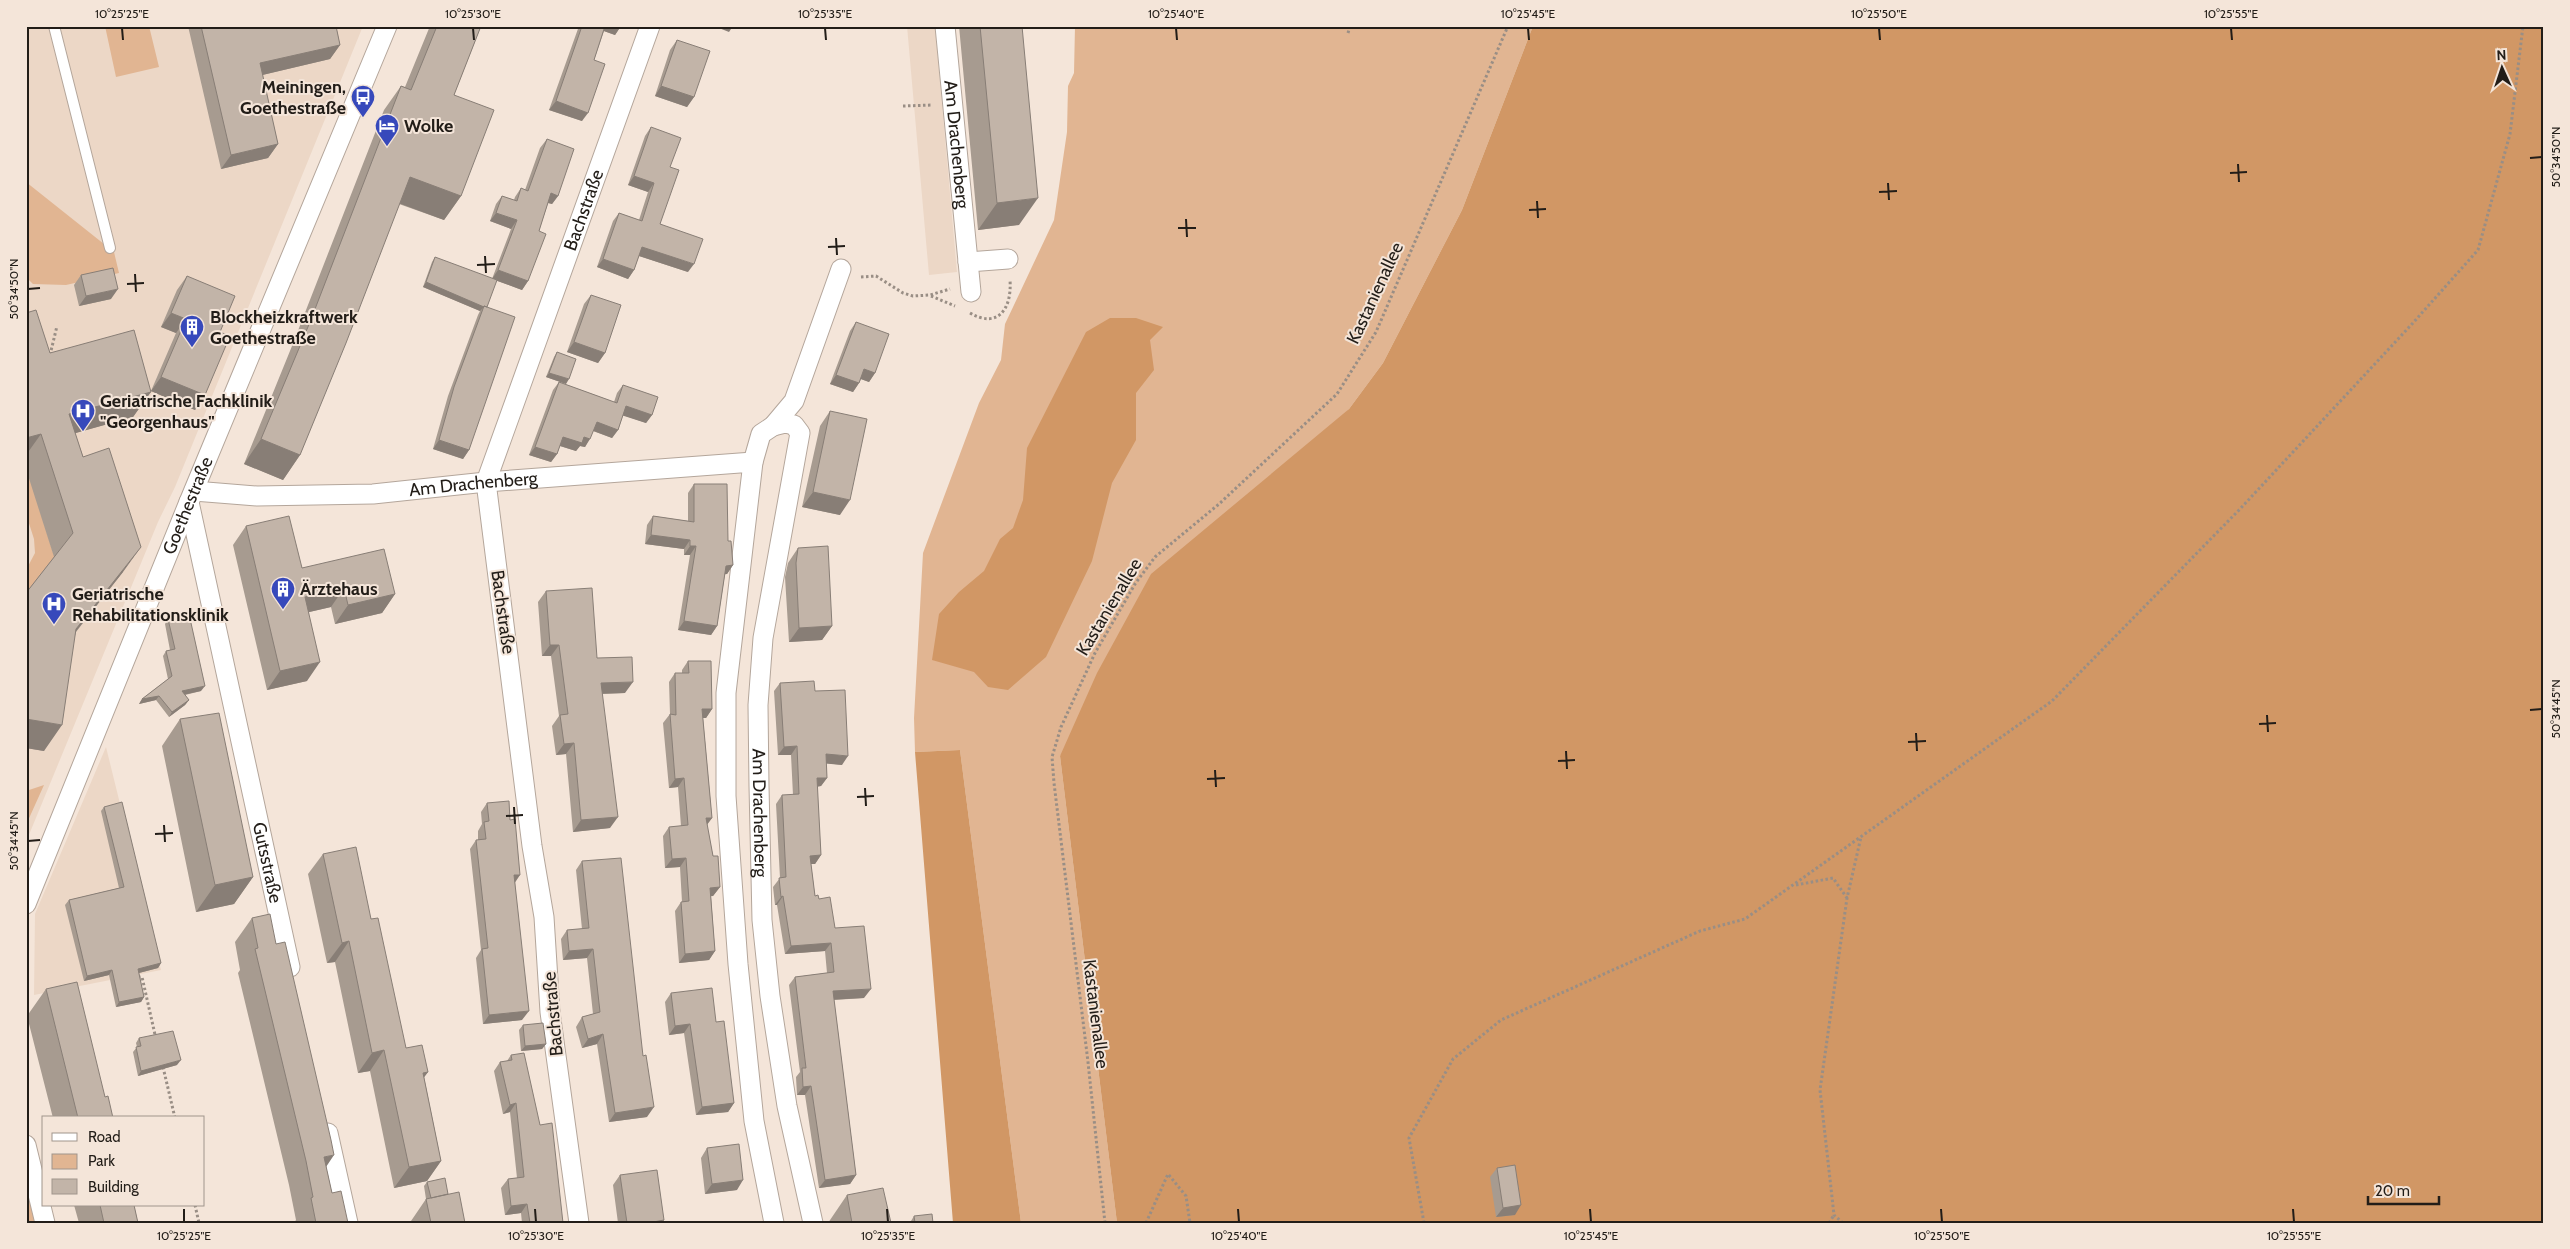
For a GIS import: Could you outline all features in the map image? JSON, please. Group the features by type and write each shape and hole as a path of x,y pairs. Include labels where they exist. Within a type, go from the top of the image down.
{"street":[{"name":"Goethestraße","path":"26,904 191,497 387,26"},
{"name":"Bachstraße","path":"579,1223 550,1012 544,917 532,846 486,482 650,26"},
{"name":"Am Drachenberg","path":"945,26 971,289"},
{"path":"968,262 1008,260"},
{"name":"Am Drachenberg","path":"774,1223 754,1121 738,964 726,796 726,693 753,462 762,434 773,426 794,402 841,269"},
{"name":"Am Drachenberg","path":"773,426 785,423 794,425 800,433 763,638 758,705 762,920 770,996 787,1106 813,1223"},
{"name":"Am Drachenberg","path":"191,497 373,494 486,482 753,462"},
{"name":"Gutsstraße","path":"191,497 294,982"},
{"path":"324,1116 348,1223"},
{"path":"26,1145 45,1223"}],"lane":[{"path":"54,26 110,248"}],"path":[{"path":"1348,33 1350,26"},
{"name":"Kastanienallee","path":"1105,1223 1088,1062 1054,782 1052,757 1061,727 1095,653 1135,584 1155,557 1219,504 1337,394 1376,332 1508,26"},
{"path":"1424,1223 1409,1138 1453,1059 1501,1020 1700,931 1745,919 2052,701 2240,509 2412,324 2478,250 2510,134 2523,26"},
{"path":"903,106 952,104"},
{"path":"841,269 863,277 876,276 903,293 913,296 930,295 946,289 971,289"},
{"path":"48,363 57,326"},
{"path":"1829,1223 1834,1215 1820,1090 1847,898 1861,837"},
{"path":"1792,886 1833,878 1847,898"},
{"path":"134,976 142,977 157,1043"},
{"path":"161,1062 174,1116"},
{"path":"1146,1223 1168,1174 1186,1196 1190,1223"},
{"path":"195,1206 199,1223"},
{"path":"1834,1215 1843,1223"}],"shaded area":[{"path":"26,26 363,26 175,487 158,522 26,842"},
{"path":"907,26 935,26 957,272 929,275"},
{"path":"1533,26 2544,26 2544,1223 1117,1223 1060,756 1097,673 1151,574 1349,409 1383,363 1462,210"},
{"path":"1110,318 1136,318 1163,327 1150,340 1154,370 1136,393 1136,440 1112,483 1092,561 1046,657 1008,690 988,687 974,672 932,660 939,614 959,592 984,571 1000,539 1013,528 1023,500 1027,448 1086,332"},
{"path":"106,747 161,970 34,995 35,914"},
{"path":"960,750 1021,1223 953,1223 915,752"}],"green space":[{"path":"105,26 149,26 159,67 116,77"},
{"path":"1075,26 1533,26 1462,210 1383,363 1349,409 1060,756 1117,1223 1021,1223 960,750 915,752 914,718 923,553 979,403 1001,360 1005,324 1054,220 1067,132 1068,86 1074,73"},
{"path":"26,182 114,252 119,273 66,285 33,284 26,277"},
{"path":"27,469 55,559 26,595 26,570 35,553 34,539 26,514"},
{"path":"44,785 26,825 26,791"},
{"path":"26,1186 35,1223 26,1223"}],"building":[{"path":"201,26 336,26 340,45 260,63 278,144 231,155"},
{"path":"437,26 481,26 454,95 494,110 461,196 410,177 346,343 300,455 261,439 310,322 401,86 411,90"},
{"path":"582,26 605,26 594,60 605,64 588,113 556,101"},
{"path":"980,26 1022,26 1038,198 997,203"},
{"path":"677,40 710,51 694,97 661,86"},
{"path":"651,127 681,138 670,167 679,170 660,224 703,239 694,264 642,247 634,270 603,259 619,213 642,221 654,183 634,176"},
{"path":"547,139 574,149 558,196 551,193 539,231 546,234 528,281 498,270 517,220 496,213 502,196 517,201 521,188 528,191"},
{"path":"435,257 497,280 487,307 426,282"},
{"path":"113,268 118,289 86,296 81,275"},
{"name":"Blockheizkraftwerk Goethestraße","path":"187,276 235,296 220,332 230,336 205,395 161,377 186,319 171,313"},
{"path":"591,295 621,305 605,353 574,342"},
{"path":"484,306 515,317 469,450 439,440 454,387"},
{"path":"36,310 50,353 134,330 151,392 69,414 83,457 109,448 141,547 76,629 62,725 26,719 26,593 73,533 41,434 26,438 26,313"},
{"path":"856,322 889,334 875,373 864,369 859,383 836,375"},
{"path":"557,352 576,359 569,379 549,373"},
{"path":"559,382 617,403 623,385 658,397 652,415 626,406 618,430 597,422 590,439 584,437 582,443 563,437 557,454 535,447"},
{"path":"830,411 867,419 850,500 813,492"},
{"path":"694,484 727,484 728,541 731,541 733,565 726,566 717,626 684,621 696,546 690,546 690,540 651,535 653,516 694,522"},
{"path":"289,516 302,568 384,549 395,594 348,605 344,588 305,597 320,662 280,671 246,526"},
{"path":"828,546 832,626 799,628 796,563 798,548"},
{"path":"592,588 597,658 632,657 633,682 601,683 618,817 581,820 574,743 564,744 560,715 568,714 559,645 550,645 546,591"},
{"path":"189,614 205,686 182,691 189,700 172,712 159,696 142,699 172,676 166,651 175,649 168,619"},
{"path":"688,661 711,661 712,709 702,709 712,818 706,818 713,856 718,856 720,887 710,888 715,951 685,954 681,902 689,901 686,858 672,859 669,827 688,825 684,778 675,779 670,714 676,715 675,673 689,673"},
{"path":"814,681 815,691 845,690 848,756 826,754 827,778 817,778 821,855 810,856 815,896 818,895 819,899 830,897 835,928 864,926 871,989 833,991 856,1175 825,1180 811,1086 803,1087 802,1068 806,1068 795,977 834,972 831,943 791,946 779,878 786,877 782,795 799,794 797,746 784,747 780,683"},
{"path":"219,713 253,877 215,885 180,719"},
{"path":"509,801 510,820 515,819 520,875 514,875 529,1011 489,1015 482,949 488,948 476,840 486,839 484,822 489,821 487,803"},
{"path":"122,802 161,963 138,969 144,997 119,1002 112,970 87,976 69,900 124,887 104,807"},
{"path":"356,847 371,919 378,918 406,1048 422,1045 428,1072 423,1073 441,1161 409,1167 384,1050 372,1053 349,941 342,943 323,854"},
{"path":"621,858 643,1056 646,1055 654,1107 615,1113 603,1034 588,1039 582,1017 600,1012 593,949 569,951 567,930 589,928 582,861"},
{"path":"270,914 276,944 285,942 331,1140 334,1155 324,1157 332,1193 341,1191 348,1223 316,1223 306,1161 255,949 258,948 252,918"},
{"path":"77,982 105,1097 108,1096 113,1116 78,1116 46,989"},
{"path":"712,988 716,1022 724,1021 734,1103 702,1107 690,1024 675,1026 671,993"},
{"path":"543,1023 546,1044 525,1046 523,1025"},
{"path":"173,1031 181,1060 141,1071 136,1047 141,1046 139,1038"},
{"path":"524,1053 540,1125 552,1123 563,1223 530,1223 527,1204 511,1206 508,1179 524,1177 516,1103 510,1105 500,1062 512,1060 511,1055"},
{"path":"739,1144 743,1180 712,1184 707,1148"},
{"path":"1515,1165 1521,1205 1503,1208 1497,1168"},
{"path":"657,1170 664,1220 648,1223 627,1223 620,1175"},
{"path":"445,1178 448,1194 431,1198 427,1182"},
{"path":"883,1188 891,1223 852,1223 847,1195"},
{"path":"459,1192 465,1223 431,1223 426,1199"},
{"path":"100,1206 134,1206 138,1223 104,1223"},
{"path":"932,1214 933,1223 915,1223 914,1216"}],"place":[{"name":"Meiningen, Goethestraße","path":"363,118"},
{"name":"Wolke","path":"387,147"},
{"name":"Blockheizkraftwerk Goethestraße","path":"192,348"},
{"name":"Geriatrische Fachklinik \"Georgenhaus\"","path":"83,432"},
{"name":"Ärztehaus","path":"283,610"},
{"name":"Geriatrische Rehabilitationsklinik","path":"54,625"}]}
